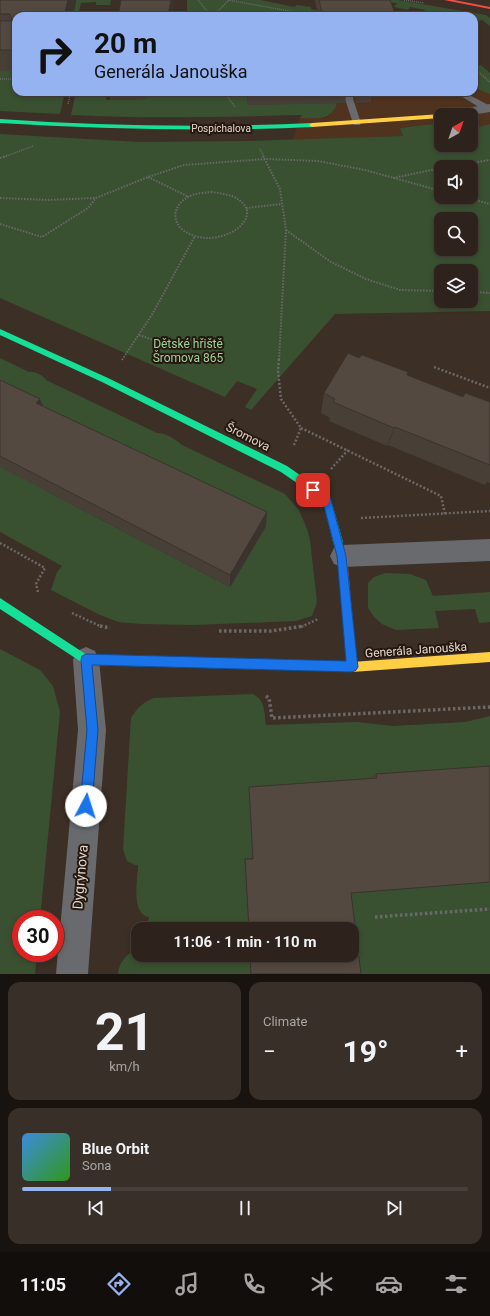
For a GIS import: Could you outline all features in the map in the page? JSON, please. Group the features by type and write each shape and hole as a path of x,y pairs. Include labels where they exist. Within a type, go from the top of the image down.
{"street":[{"path":"446,0 490,8"},
{"path":"478,110 489,108"},
{"name":"Pospíchalova","path":"0,121 59,126 153,129 250,128 357,123 434,117"},
{"name":"Šromova","path":"0,332 105,380 225,439 284,470 327,500 342,556 352,667"},
{"path":"342,556 490,550"},
{"path":"0,603 86,660"},
{"name":"Generála Janouška","path":"86,660 352,667 490,657"},
{"name":"Dygrýnova","path":"72,974 92,730 86,660"}],"lane":[{"path":"350,96 349,100 357,123"},
{"path":"466,96 489,108"}],"path":[{"path":"198,0 208,12"},
{"path":"216,12 228,0 295,12"},
{"path":"478,72 490,82"},
{"path":"0,79 12,79"},
{"path":"250,128 280,189 286,230 278,371 281,399 301,428 441,496 445,514"},
{"path":"0,198 48,200 96,198 148,177 184,165 266,159 318,161 434,189"},
{"path":"478,162 490,160"},
{"path":"392,178 434,169"},
{"path":"148,177 189,197"},
{"path":"211,192 233,196 242,202 246,208 248,216 245,223 234,232 218,238 194,236 184,231 177,225 174,217 175,209 189,197 211,192"},
{"path":"0,224 42,237 88,208 96,198"},
{"path":"478,201 490,204"},
{"path":"246,208 282,204"},
{"path":"286,230 331,262 366,279 400,290 434,291"},
{"path":"105,380 122,360 153,313 194,236"},
{"path":"478,292 490,293"},
{"path":"139,334 167,345"},
{"path":"434,367 490,388"},
{"path":"284,470 301,428"},
{"path":"332,520 490,511"},
{"path":"0,544 45,568 36,584 39,599"},
{"path":"66,610 105,628 112,629"},
{"path":"218,631 296,629 312,624 321,616"},
{"path":"264,695 269,698 272,718 490,707"},
{"path":"374,918 490,909"}],"shaded area":[{"path":"478,90 490,94 490,124 478,127 478,108 434,108 434,124 400,128 403,136 293,140 300,118 326,118 335,110 248,105 247,96 478,96"}],"green space":[{"path":"44,0 111,0 110,5 96,5 96,2 81,3 79,12 12,12 12,16 0,14"},
{"path":"187,0 261,0 294,7 297,5 311,7 311,9 325,12 187,12"},
{"path":"359,0 398,0 468,12 424,12 425,10 410,7 408,10 394,7 397,3"},
{"path":"478,14 486,15 490,18 490,26 482,20 478,21"},
{"path":"478,65 481,65 490,73 490,94 478,90"},
{"path":"0,71 12,71 12,96 64,96 60,114 0,111"},
{"path":"75,96 106,96 106,100 146,99 146,96 247,96 248,105 337,103 331,113 323,118 300,118 302,115 158,117 71,115"},
{"name":"Dětské hřiště Šromova 865","path":"434,124 434,152 478,152 478,127 490,124 490,311 335,314 251,410 245,407 257,389 237,381 225,397 0,298 0,134 140,142 247,141 403,136 400,128"},
{"path":"0,358 29,372 43,376 46,380 157,433 164,434 182,445 285,494 299,510 310,540 317,602 312,616 296,621 193,625 118,622 98,614 51,590 57,572 62,566 0,532 0,461 1,467 24,479 28,475 46,491 230,587 266,526 0,393"},
{"path":"385,573 410,574 426,580 433,596 490,592 490,622 479,623 475,609 435,611 439,628 396,630 382,624 374,617 368,608 368,583 374,577"},
{"path":"0,649 40,670 53,686 60,712 41,910 12,910 12,962 36,962 35,974 0,974"},
{"path":"253,694 262,704 266,725 357,722 393,726 465,722 490,716 490,770 369,782 249,791 253,858 245,859 249,922 148,922 149,917 139,910 137,903 136,887 138,865 127,861 123,849 131,718 141,706 154,698"},
{"path":"490,879 490,974 355,974 353,962 359,962 359,922 351,922 343,880"},
{"path":"130,953 131,962 250,962 251,974 118,974 124,958"}],"building":[{"path":"0,0 68,0 65,12 12,12 12,20 10,14 0,14"},
{"path":"121,0 171,0 169,12 119,12"},
{"path":"319,0 390,0 394,12 322,12"},
{"path":"12,20 12,50 0,50 0,21"},
{"path":"348,353 359,358 362,355 408,372 407,375 463,397 465,393 490,402 490,465 395,427 394,428 333,402 335,399 324,393"},
{"path":"0,380 40,399 36,403 267,512 230,575 0,456"},
{"path":"490,766 490,882 351,893 355,922 249,922 245,859 253,859 249,787 377,778 376,774"},
{"path":"359,958 361,974 251,974 250,962 359,962"}],"traffic: fast":[{"path":"0,121 156,128 234,128 312,125"},
{"path":"0,332 105,380 284,469 327,499 338,542"},
{"path":"0,603 86,660 330,666"}],"traffic: slow":[{"path":"312,125 434,116"},
{"path":"330,666 352,667 490,657"}],"traffic: jam":[{"path":"446,0 490,8"},
{"path":"338,542 342,556 352,667"}],"route":[{"path":"86,806 92,730 86,660 352,667 342,556 327,500 313,490"}]}
